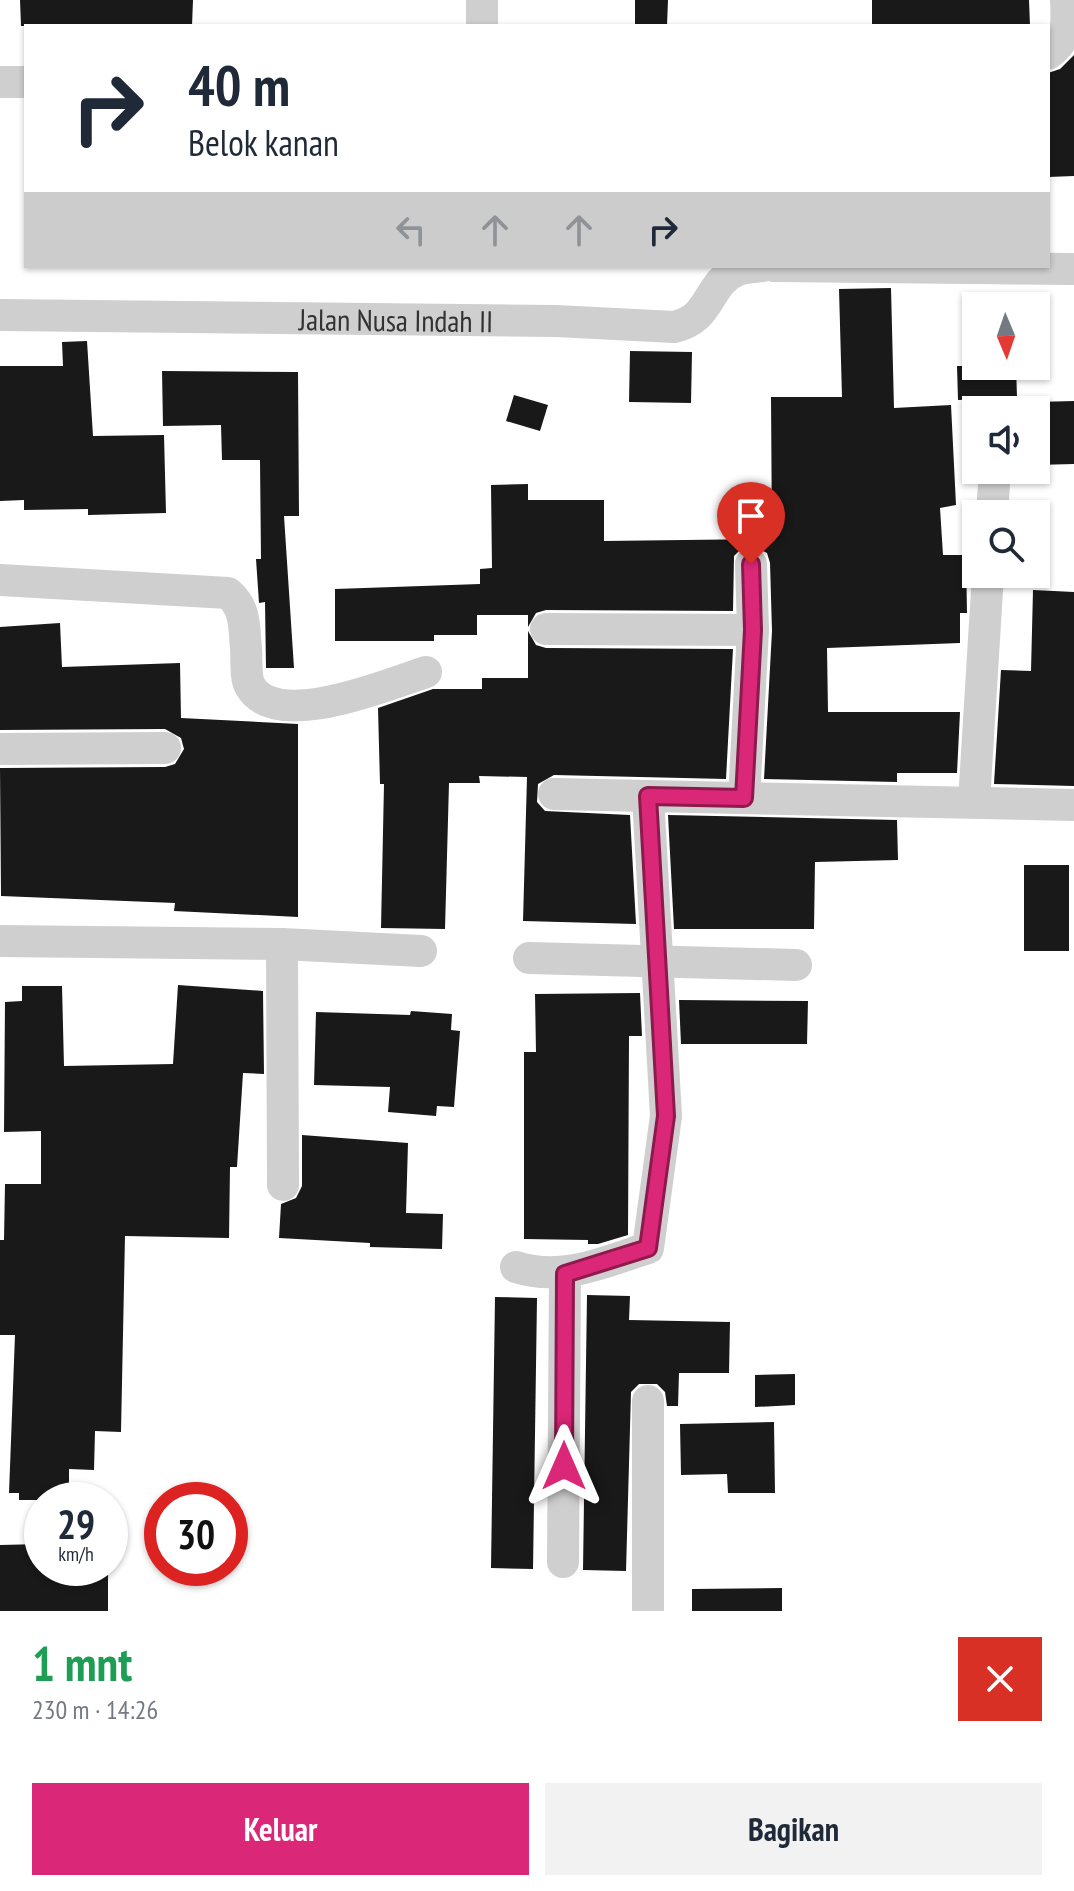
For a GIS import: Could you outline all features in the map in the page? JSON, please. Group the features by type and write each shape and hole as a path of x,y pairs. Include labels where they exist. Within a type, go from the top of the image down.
{"street":[{"path":"482,0 482,24"},
{"path":"1050,52 1060,45 1067,30 1066,0"},
{"path":"0,82 24,82"},
{"name":"Jalan Nusa Indah II","path":"0,315 556,321 674,327 690,324 700,315 723,280 739,269 747,268"},
{"path":"974,268 1074,269"},
{"path":"744,798 753,630 751,564"},
{"path":"0,580 228,593 240,602 243,615 248,683 256,694 275,703 309,705 357,695 426,672"},
{"path":"974,802 987,588"},
{"path":"546,629 753,630"},
{"path":"0,749 165,748"},
{"path":"554,794 1074,805"},
{"path":"516,1267 535,1273 565,1274 648,1248 666,1116 648,796"},
{"path":"0,941 282,944 421,951"},
{"path":"282,944 283,1185"},
{"path":"529,958 796,965"},
{"path":"563,1562 565,1274"},
{"path":"648,1401 648,1611"}],"building":[{"path":"20,0 193,0 192,24 21,26"},
{"path":"635,0 668,0 667,24 635,24"},
{"path":"872,0 1029,0 1030,24 872,24"},
{"path":"1074,55 1074,176 1050,177 1050,72 1060,69"},
{"path":"891,288 894,408 951,405 956,505 940,508 943,555 962,555 962,588 967,588 967,613 960,613 960,643 827,648 828,712 960,712 957,773 897,773 897,782 764,779 772,631 770,563 767,553 751,545 734,556 733,611 546,610 536,613 528,627 528,615 477,615 477,635 434,635 434,641 335,641 335,589 480,584 480,569 492,568 491,485 528,484 528,500 604,500 604,541 772,539 771,397 842,397 839,289"},
{"path":"87,341 93,436 164,435 166,513 88,515 88,509 24,510 24,500 0,501 0,366 63,366 62,342"},
{"path":"630,351 692,352 691,403 629,402"},
{"path":"957,366 962,366 962,380 1016,380 1017,396 962,396 962,400 958,400"},
{"path":"162,371 298,372 299,516 284,516 294,668 266,668 265,602 259,603 256,559 261,559 260,460 222,460 221,425 163,426"},
{"path":"514,395 548,405 540,431 506,421"},
{"path":"1074,401 1074,464 1050,465 1050,402"},
{"path":"1033,590 1074,592 1074,786 994,784 1001,670 1031,671"},
{"path":"60,623 62,667 180,663 181,718 298,724 298,917 174,911 175,903 1,896 0,768 165,767 175,764 184,749 181,738 165,729 0,730 0,627"},
{"path":"528,631 536,645 546,648 733,649 726,779 554,775 538,784 537,802 545,811 630,815 636,924 523,921 527,777 479,776 480,783 449,783 445,929 381,928 384,784 380,784 378,708 433,689 482,689 482,678 528,678"},
{"path":"668,815 897,820 898,860 815,862 814,929 674,929"},
{"path":"1024,865 1069,865 1069,951 1024,951"},
{"path":"178,985 263,991 264,1074 243,1073 237,1167 230,1167 229,1238 125,1236 121,1432 95,1431 94,1470 69,1469 69,1482 24,1482 24,1500 19,1500 19,1493 9,1493 15,1335 0,1335 0,1240 4,1240 5,1184 41,1184 41,1131 4,1132 5,1002 22,1001 22,986 62,986 64,1066 173,1064"},
{"path":"640,993 642,1036 629,1036 628,1235 598,1244 588,1244 588,1240 524,1239 524,1052 536,1052 535,994"},
{"path":"679,1000 808,1001 807,1044 681,1044"},
{"path":"411,1011 452,1014 451,1030 460,1031 454,1107 437,1106 436,1116 388,1112 390,1087 314,1085 316,1012 410,1015"},
{"path":"302,1135 408,1143 406,1213 443,1214 442,1249 370,1247 370,1243 279,1238 281,1204 296,1198 302,1186"},
{"path":"587,1295 630,1296 629,1320 730,1322 729,1373 679,1373 678,1406 667,1406 665,1392 657,1384 639,1384 631,1392 626,1571 583,1570"},
{"path":"495,1297 537,1298 533,1569 491,1568"},
{"path":"795,1374 795,1405 755,1407 755,1375"},
{"path":"774,1422 775,1493 728,1493 727,1474 681,1475 680,1424"},
{"path":"24,1544 24,1586 108,1586 108,1611 0,1611 0,1545"},
{"path":"782,1588 782,1611 692,1611 692,1589"}],"route":[{"path":"564,1466 565,1274 648,1248 666,1116 648,796 744,798 753,630 751,564"}]}
